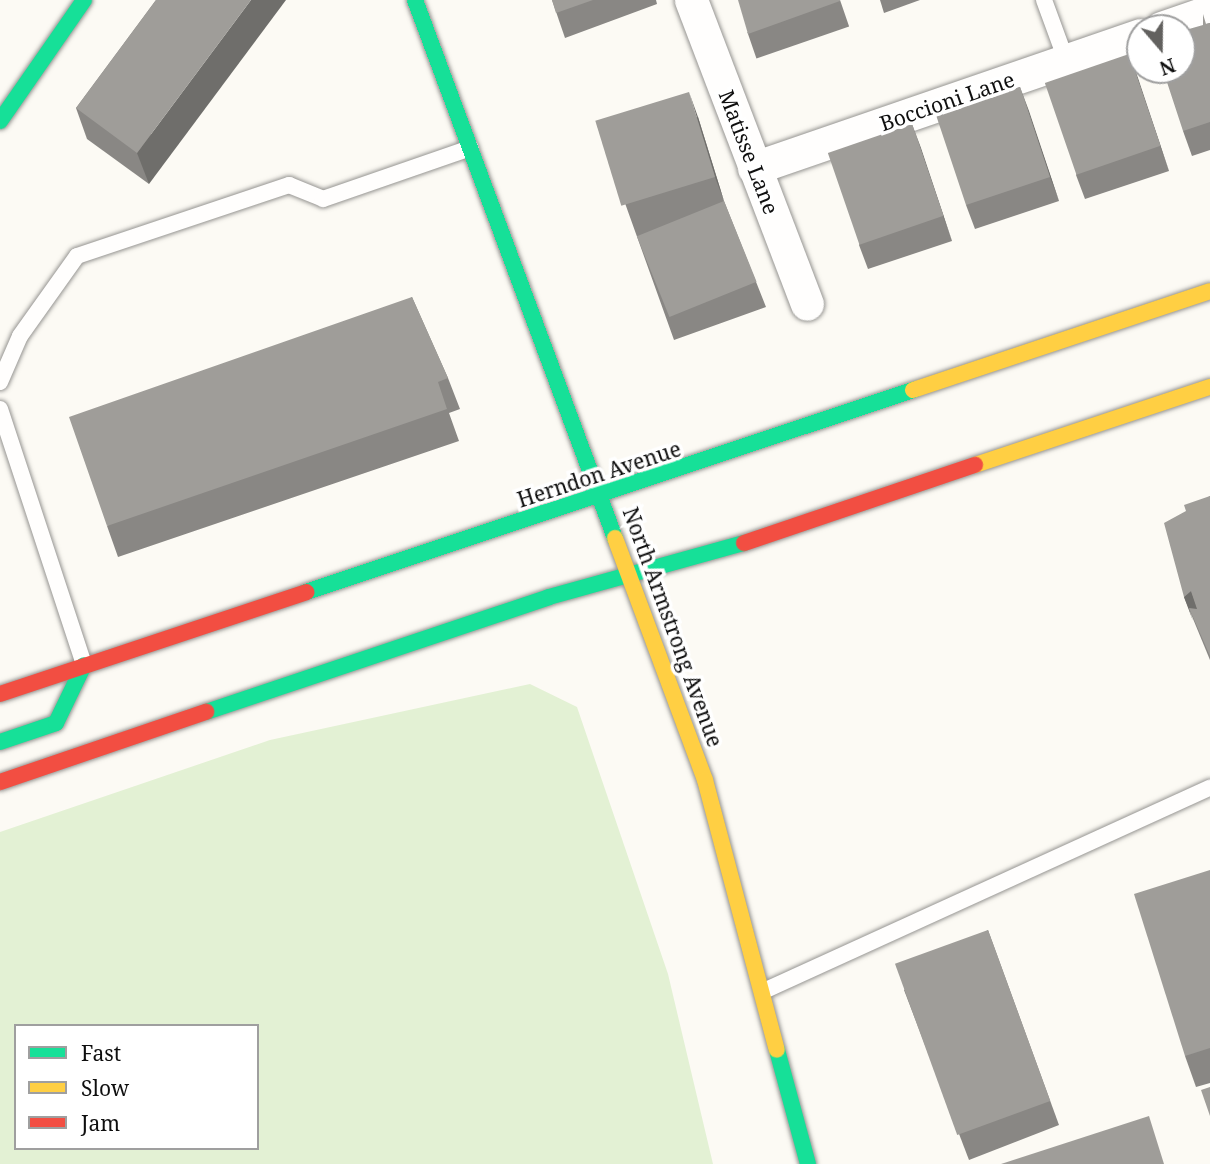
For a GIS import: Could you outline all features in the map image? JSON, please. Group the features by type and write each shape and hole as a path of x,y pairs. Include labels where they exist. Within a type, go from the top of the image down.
{"main road":[{"path":"0,121 84,0"},
{"name":"North Armstrong Avenue","path":"415,0 474,147 604,495 705,780 766,990 808,1164"},
{"name":"Herndon Avenue","path":"0,694 604,495 1210,290"},
{"path":"0,782 1210,387"},
{"path":"0,742 56,723 84,665"}],"street":[{"name":"Matisse Lane","path":"691,0 807,304"},
{"name":"Boccioni Lane","path":"754,168 1126,40"}],"lane":[{"path":"1044,0 1066,60"},
{"path":"0,382 20,336 77,256 289,185 323,199 474,147"},
{"path":"0,409 84,665"},
{"path":"766,990 1210,788"}],"green space":[{"path":"530,684 577,707 668,974 713,1164 0,1164 0,832 270,740"}],"building":[{"path":"156,0 251,0 137,153 76,108"},
{"path":"552,0 593,0 556,13"},
{"path":"738,0 840,0 840,1 748,34"},
{"path":"1203,14 1206,24 1210,23 1210,122 1183,131 1168,84 1196,84 1196,27 1203,25"},
{"path":"1126,55 1126,84 1139,84 1161,146 1076,175 1045,83"},
{"path":"1020,87 1050,177 966,205 935,112 986,99 985,88 989,97"},
{"path":"689,92 715,177 621,206 595,121"},
{"path":"912,124 944,216 859,245 828,153"},
{"path":"724,201 757,282 669,317 637,236"},
{"path":"412,297 448,378 438,382 447,409 107,526 69,417"},
{"path":"1210,496 1210,656 1189,608 1197,609 1191,591 1184,597 1164,523 1186,511 1184,505"},
{"path":"1210,870 1210,1048 1185,1056 1134,894"},
{"path":"988,930 1050,1101 957,1135 895,964"},
{"path":"1210,1087 1210,1116 1201,1090"},
{"path":"1149,1116 1164,1164 1001,1164"}],"traffic: fast":[{"path":"0,121 84,0"},
{"path":"415,0 615,538"},
{"path":"306,592 913,390"},
{"path":"206,712 549,597 744,543"},
{"path":"0,742 56,723 84,665"},
{"path":"777,1050 808,1164"}],"traffic: slow":[{"path":"913,390 1210,291"},
{"path":"975,465 1210,387"},
{"path":"615,538 705,780 777,1050"}],"traffic: jam":[{"path":"744,543 975,465"},
{"path":"0,694 306,592"},
{"path":"0,782 206,712"}]}
